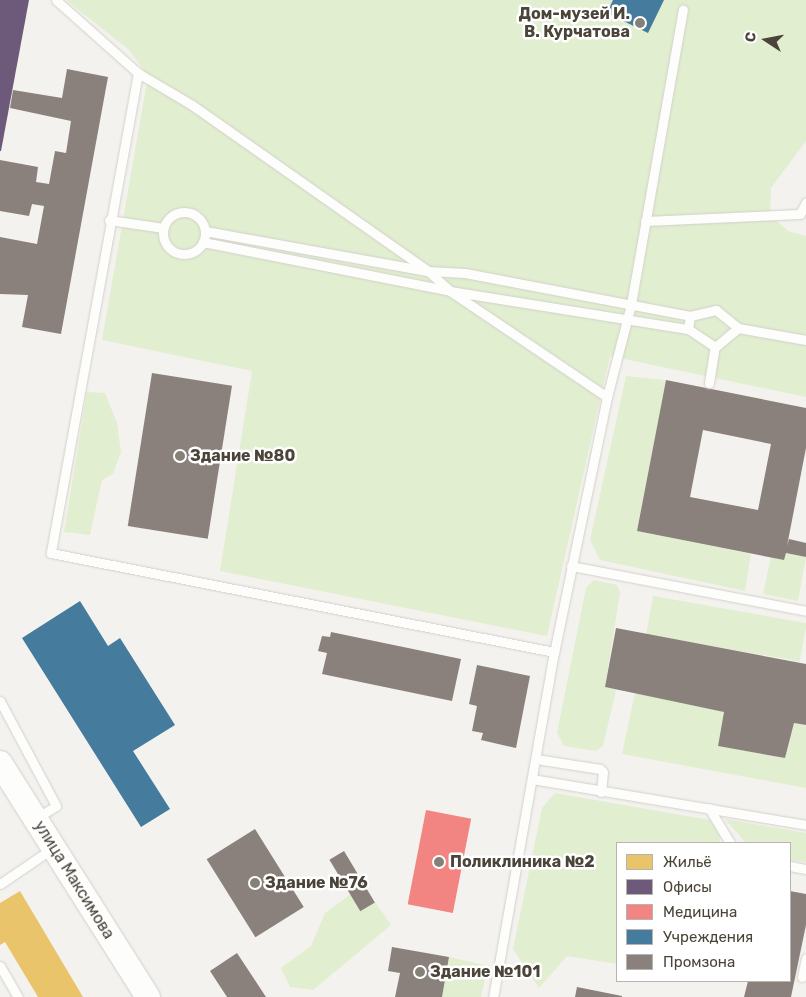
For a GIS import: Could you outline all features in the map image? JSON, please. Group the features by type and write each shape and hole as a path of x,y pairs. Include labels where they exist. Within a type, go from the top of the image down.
{"street":[{"name":"улица Максимова","path":"0,763 148,997"}],"lane":[{"path":"56,0 138,73 192,105 428,271 450,291 607,397"},
{"path":"492,997 571,566 607,397 631,304 683,10"},
{"path":"138,73 109,220 51,553 554,652"},
{"path":"645,221 800,214 806,202"},
{"path":"189,212 200,219 205,231 203,242 194,252 180,254 164,242 163,228 176,213 189,212"},
{"path":"109,220 163,228"},
{"path":"205,231 428,271 465,273 690,316 716,310 738,328 806,340"},
{"path":"203,242 450,291 627,317 688,330 715,347"},
{"path":"688,330 690,316"},
{"path":"709,383 715,347 738,328"},
{"path":"571,566 806,608"},
{"path":"0,701 56,806 35,818"},
{"path":"536,758 600,769 603,772 601,792"},
{"path":"532,779 806,825"},
{"path":"710,808 729,842"},
{"path":"0,884 54,848"},
{"path":"791,866 806,869"},
{"path":"802,977 806,958"},
{"path":"0,966 18,997"}],"green space":[{"path":"66,0 806,0 806,141 771,188 770,215 788,231 806,236 806,397 610,356 547,636 220,571 252,371 102,340 148,76 129,50"},
{"path":"626,376 666,380 637,531 751,554 745,591 600,560 590,540"},
{"path":"87,392 105,393 117,423 121,452 113,474 102,480 90,535 64,532"},
{"path":"786,553 806,557 798,601 763,594 771,557 784,560"},
{"path":"594,580 617,585 620,593 605,687 616,690 603,746 596,751 564,746 557,733 586,588"},
{"path":"653,596 806,623 800,661 646,634"},
{"path":"635,693 724,712 718,746 785,758 794,723 806,725 806,788 622,754"},
{"path":"555,793 710,820 720,837 719,842 616,842 616,964 567,956 539,988 513,949 542,808"},
{"path":"725,819 806,833 806,862 791,860 791,842 745,842"},
{"path":"351,894 361,911 375,902 391,925 313,990 290,987 281,968 311,946 325,913"},
{"path":"449,957 488,966 481,997 442,997"}],"building: Жильё":[{"path":"20,891 83,997 38,997 5,942 0,945 0,903"}],"building: Офисы":[{"path":"0,0 29,0 1,151 0,151"}],"building: Медицина":[{"name":"Поликлиника №2","path":"426,810 471,819 453,913 408,904"}],"building: Учреждения":[{"name":"Дом-музей И. В. Курчатова","path":"613,0 664,0 648,33 607,13"},
{"path":"80,601 108,646 120,638 175,725 133,751 170,809 141,827 22,638"}],"building: Промзона":[{"path":"67,69 108,77 61,334 22,327 28,295 0,294 0,237 37,244 44,206 32,204 29,216 0,211 0,160 38,167 36,182 49,184 55,151 66,153 71,121 10,108 13,90 62,98"},
{"name":"Здание №80","path":"152,373 232,386 208,539 128,526"},
{"path":"666,380 806,408 806,448 787,546 789,539 806,543 806,557 786,553 784,560 637,531","holes":["703,430 771,444 758,510 690,497"]},
{"path":"616,628 806,664 806,725 794,723 785,758 718,746 724,712 605,687"},
{"path":"331,632 461,659 452,701 322,674 327,653 318,651 322,636 330,637"},
{"path":"477,665 530,676 516,748 481,740 483,733 472,731 477,706 469,704"},
{"name":"Здание №76","path":"255,829 304,907 255,937 207,859"},
{"path":"344,851 375,902 360,911 329,860"},
{"path":"791,891 806,894 806,925 791,997 744,997 748,982 791,982"},
{"name":"Здание №101","path":"392,947 449,957 442,997 395,997 400,973 388,971"},
{"path":"237,953 266,997 227,997 210,971"},
{"path":"577,987 622,996 622,997 575,997"}],"place":[{"name":"Дом-музей И. В. Курчатова","path":"640,23"},
{"name":"Здание №80","path":"180,456"},
{"name":"Поликлиника №2","path":"439,862"},
{"name":"Здание №76","path":"255,883"},
{"name":"Здание №101","path":"420,972"}]}
